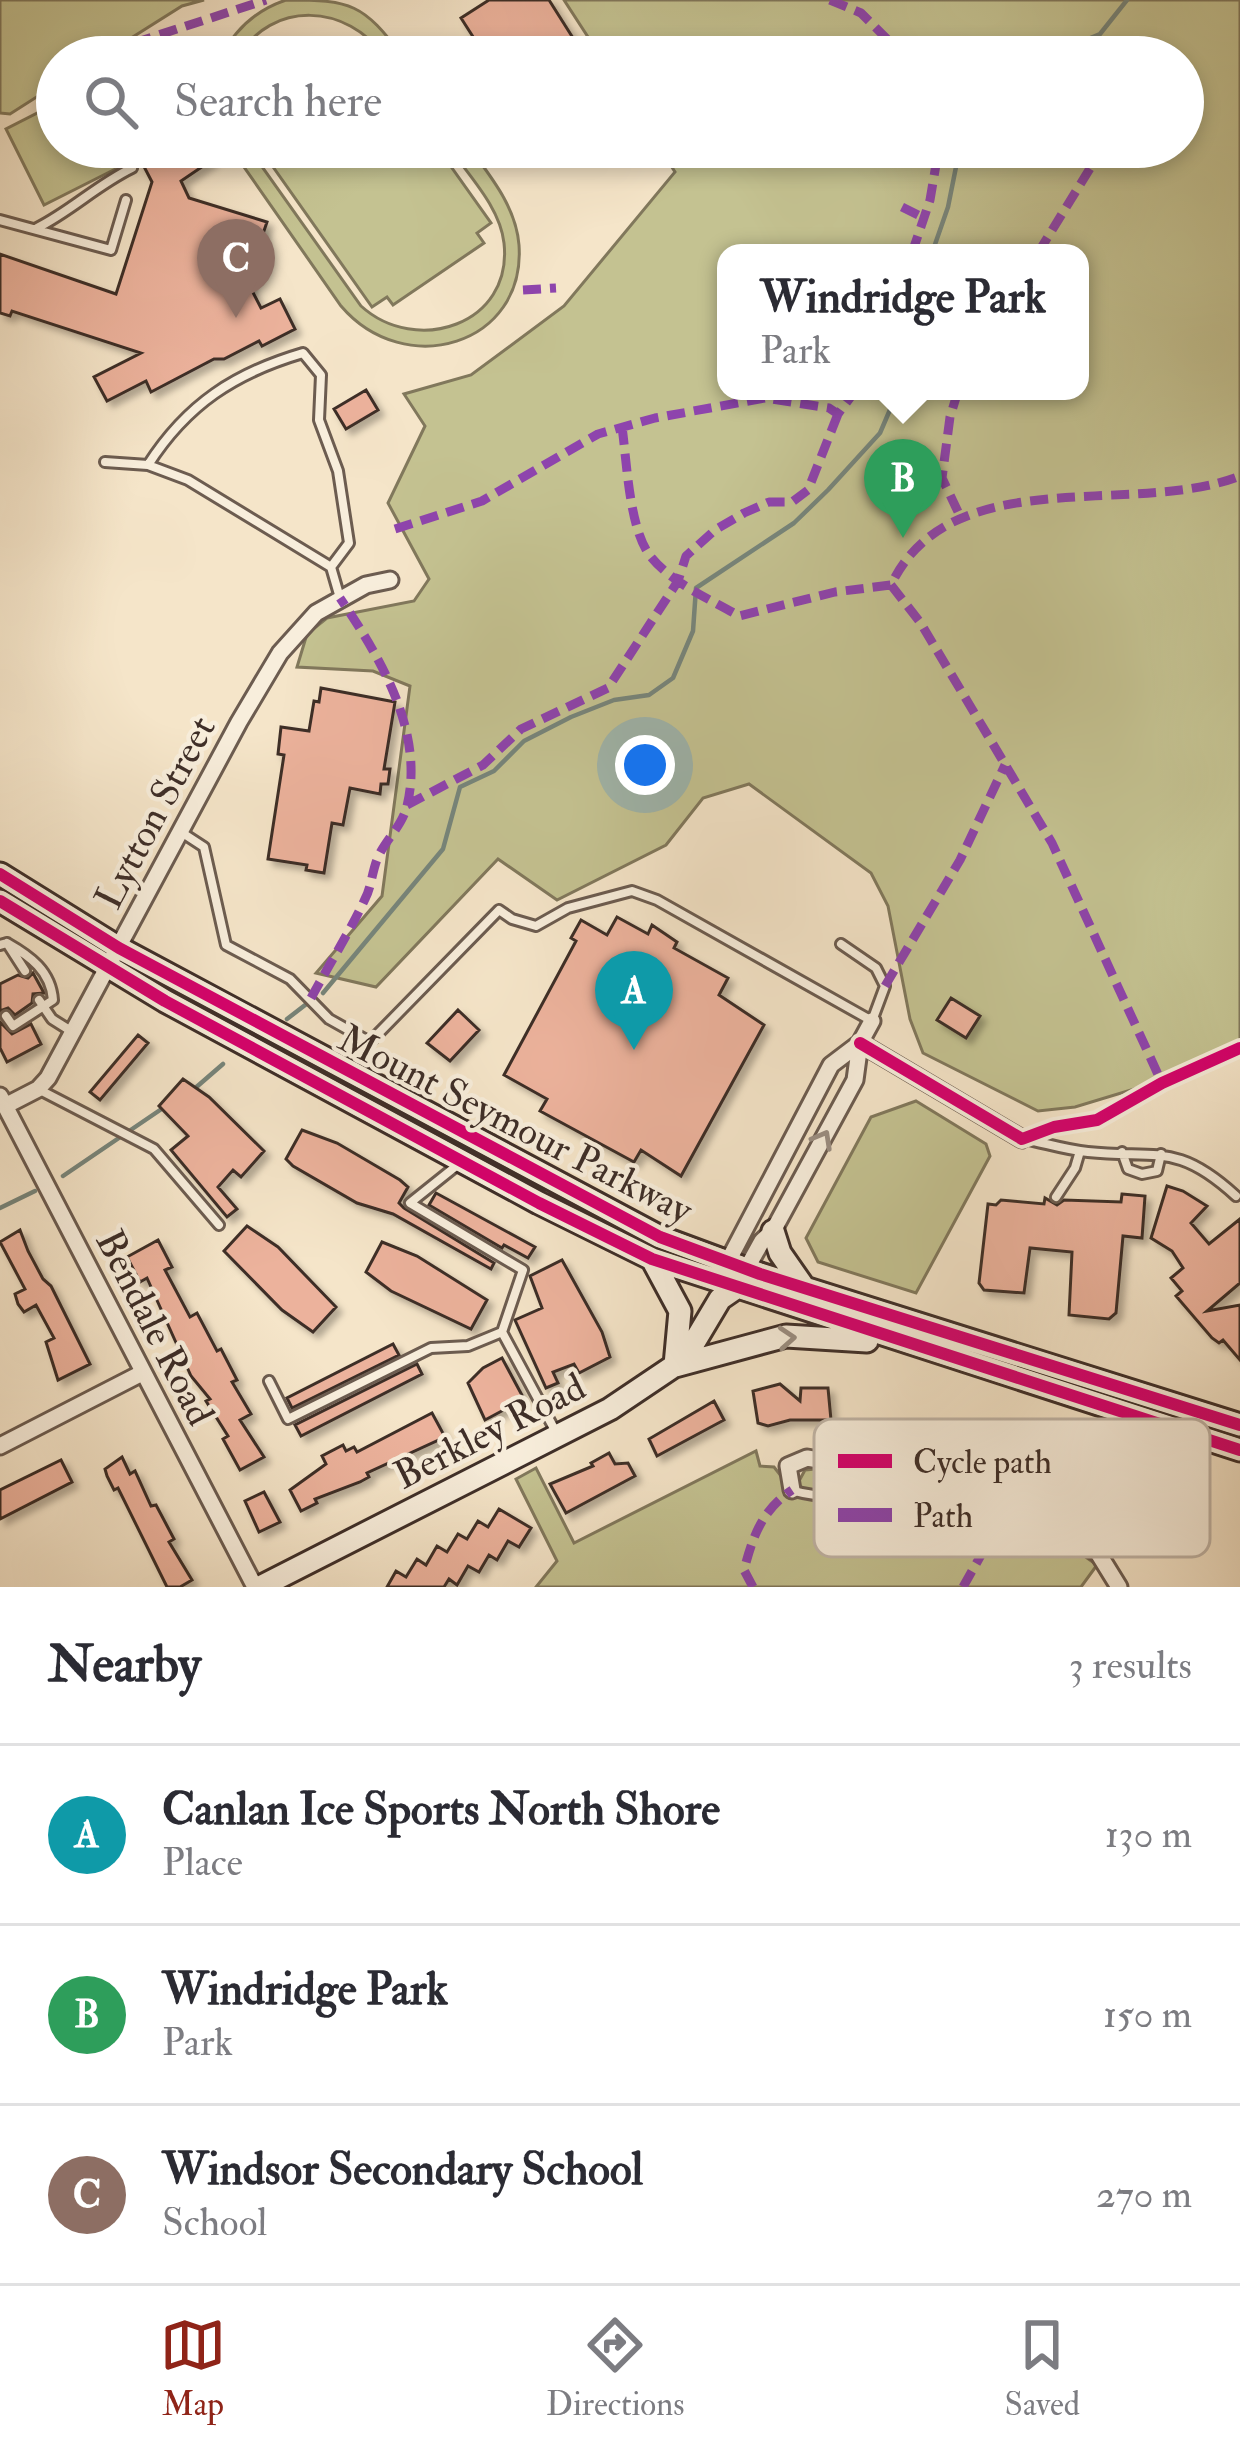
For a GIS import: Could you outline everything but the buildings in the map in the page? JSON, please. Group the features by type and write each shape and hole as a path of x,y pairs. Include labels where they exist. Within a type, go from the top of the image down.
{"main road":[{"name":"Mount Seymour Parkway","path":"0,874 113,958 463,1160 652,1259 730,1280 909,1345 1142,1419"},
{"name":"Mount Seymour Parkway","path":"2,907 113,958 617,1216 730,1280 802,1286 1240,1425"},
{"path":"773,1231 780,1253 802,1286"},
{"path":"652,1259 680,1311 674,1366 786,1336 909,1345"},
{"name":"Berkley Road","path":"258,1587 610,1409 689,1352 730,1280"},
{"name":"Mount Seymour Parkway","path":"1210,1440 1240,1450"}],"street":[{"name":"Lytton Street","path":"38,1089 280,653 316,614 340,598 390,580"},
{"name":"Berkley Road","path":"730,1280 831,1065 860,1042 872,1021"},
{"name":"Berkley Road","path":"730,1280 773,1231 855,1080 860,1042"},
{"path":"860,1042 1022,1139"},
{"path":"3,1101 38,1089"},
{"name":"Bendale Road","path":"3,1101 258,1587"},
{"path":"0,1446 142,1373"},
{"path":"792,1490 788,1466 814,1460"},
{"path":"1101,1557 1119,1587"}],"lane":[{"path":"36,229 132,168"},
{"path":"1,217 111,250 126,200"},
{"path":"148,465 199,402 265,364 303,353 321,375 319,420 338,471 349,543 332,567"},
{"path":"105,462 148,465 188,479 332,567 340,598"},
{"path":"179,832 203,847 226,945 290,979 329,1019 370,1042 499,910 512,920 536,926 568,908 632,891 657,900 872,1021 885,986 876,968 841,944"},
{"path":"3,944 25,971"},
{"path":"0,1031 53,1000 40,966 3,944"},
{"path":"42,1004 72,1031"},
{"path":"6,1016 13,1026"},
{"path":"38,1089 154,1149 219,1225"},
{"path":"1022,1139 1080,1151 1162,1154 1201,1169 1236,1196"},
{"path":"1056,1197 1076,1168 1080,1151"},
{"path":"1122,1152 1128,1169 1142,1174 1157,1171 1162,1154"},
{"path":"463,1160 410,1203 524,1270 502,1332 558,1436"},
{"path":"269,1381 288,1419 431,1348 468,1346 502,1332"},
{"path":"792,1490 814,1496"}],"shaded area":[{"path":"0,0 204,0 182,6 134,36 36,36 36,97 10,114 0,113"},
{"path":"286,0 341,4 366,15 386,36 365,36 331,18 310,15 270,25 256,36 235,36 265,9"},
{"path":"564,0 1240,0 1240,1057 1075,1107 1038,1111 923,1053 910,1019 888,906 871,873 749,784 703,798 666,845 557,900 498,859 376,987 316,973 382,896 410,686 373,671 297,667 307,634 327,618 414,601 429,579 388,503 425,426 404,394 471,375 564,306 675,172 672,168 1204,168 1204,36 587,36"},
{"path":"36,114 36,168 117,168 44,205 6,129"},
{"path":"245,168 263,168 361,306 383,321 433,330 477,312 493,294 503,271 504,243 497,217 464,168 484,168 513,218 519,245 516,279 503,307 483,328 457,341 427,346 397,342 367,329 341,306"},
{"path":"274,168 452,168 491,223 477,233 484,243 393,305 387,297 372,307"},
{"path":"916,1101 986,1144 990,1156 916,1293 818,1262 806,1238 871,1117"},
{"path":"756,1451 760,1466 774,1467 789,1486 805,1470 814,1469 814,1557 1086,1557 1097,1565 1081,1587 536,1587 557,1561 516,1479 536,1468 574,1543"}],"waterway":[{"path":"1095,36 1127,0"},
{"path":"935,244 956,168"},
{"path":"323,993 443,849 460,787 494,771 524,741 614,700 649,695 673,678 693,631 696,588 794,523 880,433 894,400"},
{"path":"287,1019 309,1002"},
{"path":"193,1090 223,1064"},
{"path":"63,1176 163,1108"},
{"path":"0,1208 35,1191"}],"marked path":[{"path":"155,36 266,0"},
{"path":"830,0 861,13 884,36"},
{"path":"915,244 935,168"},
{"path":"1044,244 1090,168"},
{"path":"902,207 924,218"},
{"path":"523,290 556,288"},
{"path":"395,529 482,501 598,434 754,400"},
{"path":"778,400 829,408 838,414 848,400"},
{"path":"955,400 942,478 960,516"},
{"path":"407,805 483,765 521,729 608,688 678,581 686,556 715,530 744,513 769,502 792,502 808,490 838,414"},
{"path":"622,427 633,513 651,557 681,583 739,616 835,592 891,585 919,546 956,521 1000,506 1197,488 1240,476"},
{"path":"891,585 920,622 1052,843 1162,1083"},
{"path":"311,998 365,899 379,855 405,813 411,778 410,751 395,696 340,598"},
{"path":"885,986 960,860 1005,765"},
{"path":"753,1587 744,1570 755,1535 773,1506 792,1490"},
{"path":"963,1587 980,1557"}],"cycle path":[{"path":"0,874 119,948 660,1237 760,1274 1240,1425"},
{"path":"0,901 165,1001 652,1259 1145,1419"},
{"path":"860,1043 1022,1139 1054,1127 1097,1120 1162,1083 1240,1048"},
{"path":"1210,1440 1240,1450"}],"place":[{"name":"Windsor Secondary School","path":"236,318"},
{"name":"Windridge Park","path":"903,538"},
{"name":"Canlan Ice Sports North Shore","path":"634,1050"}]}
